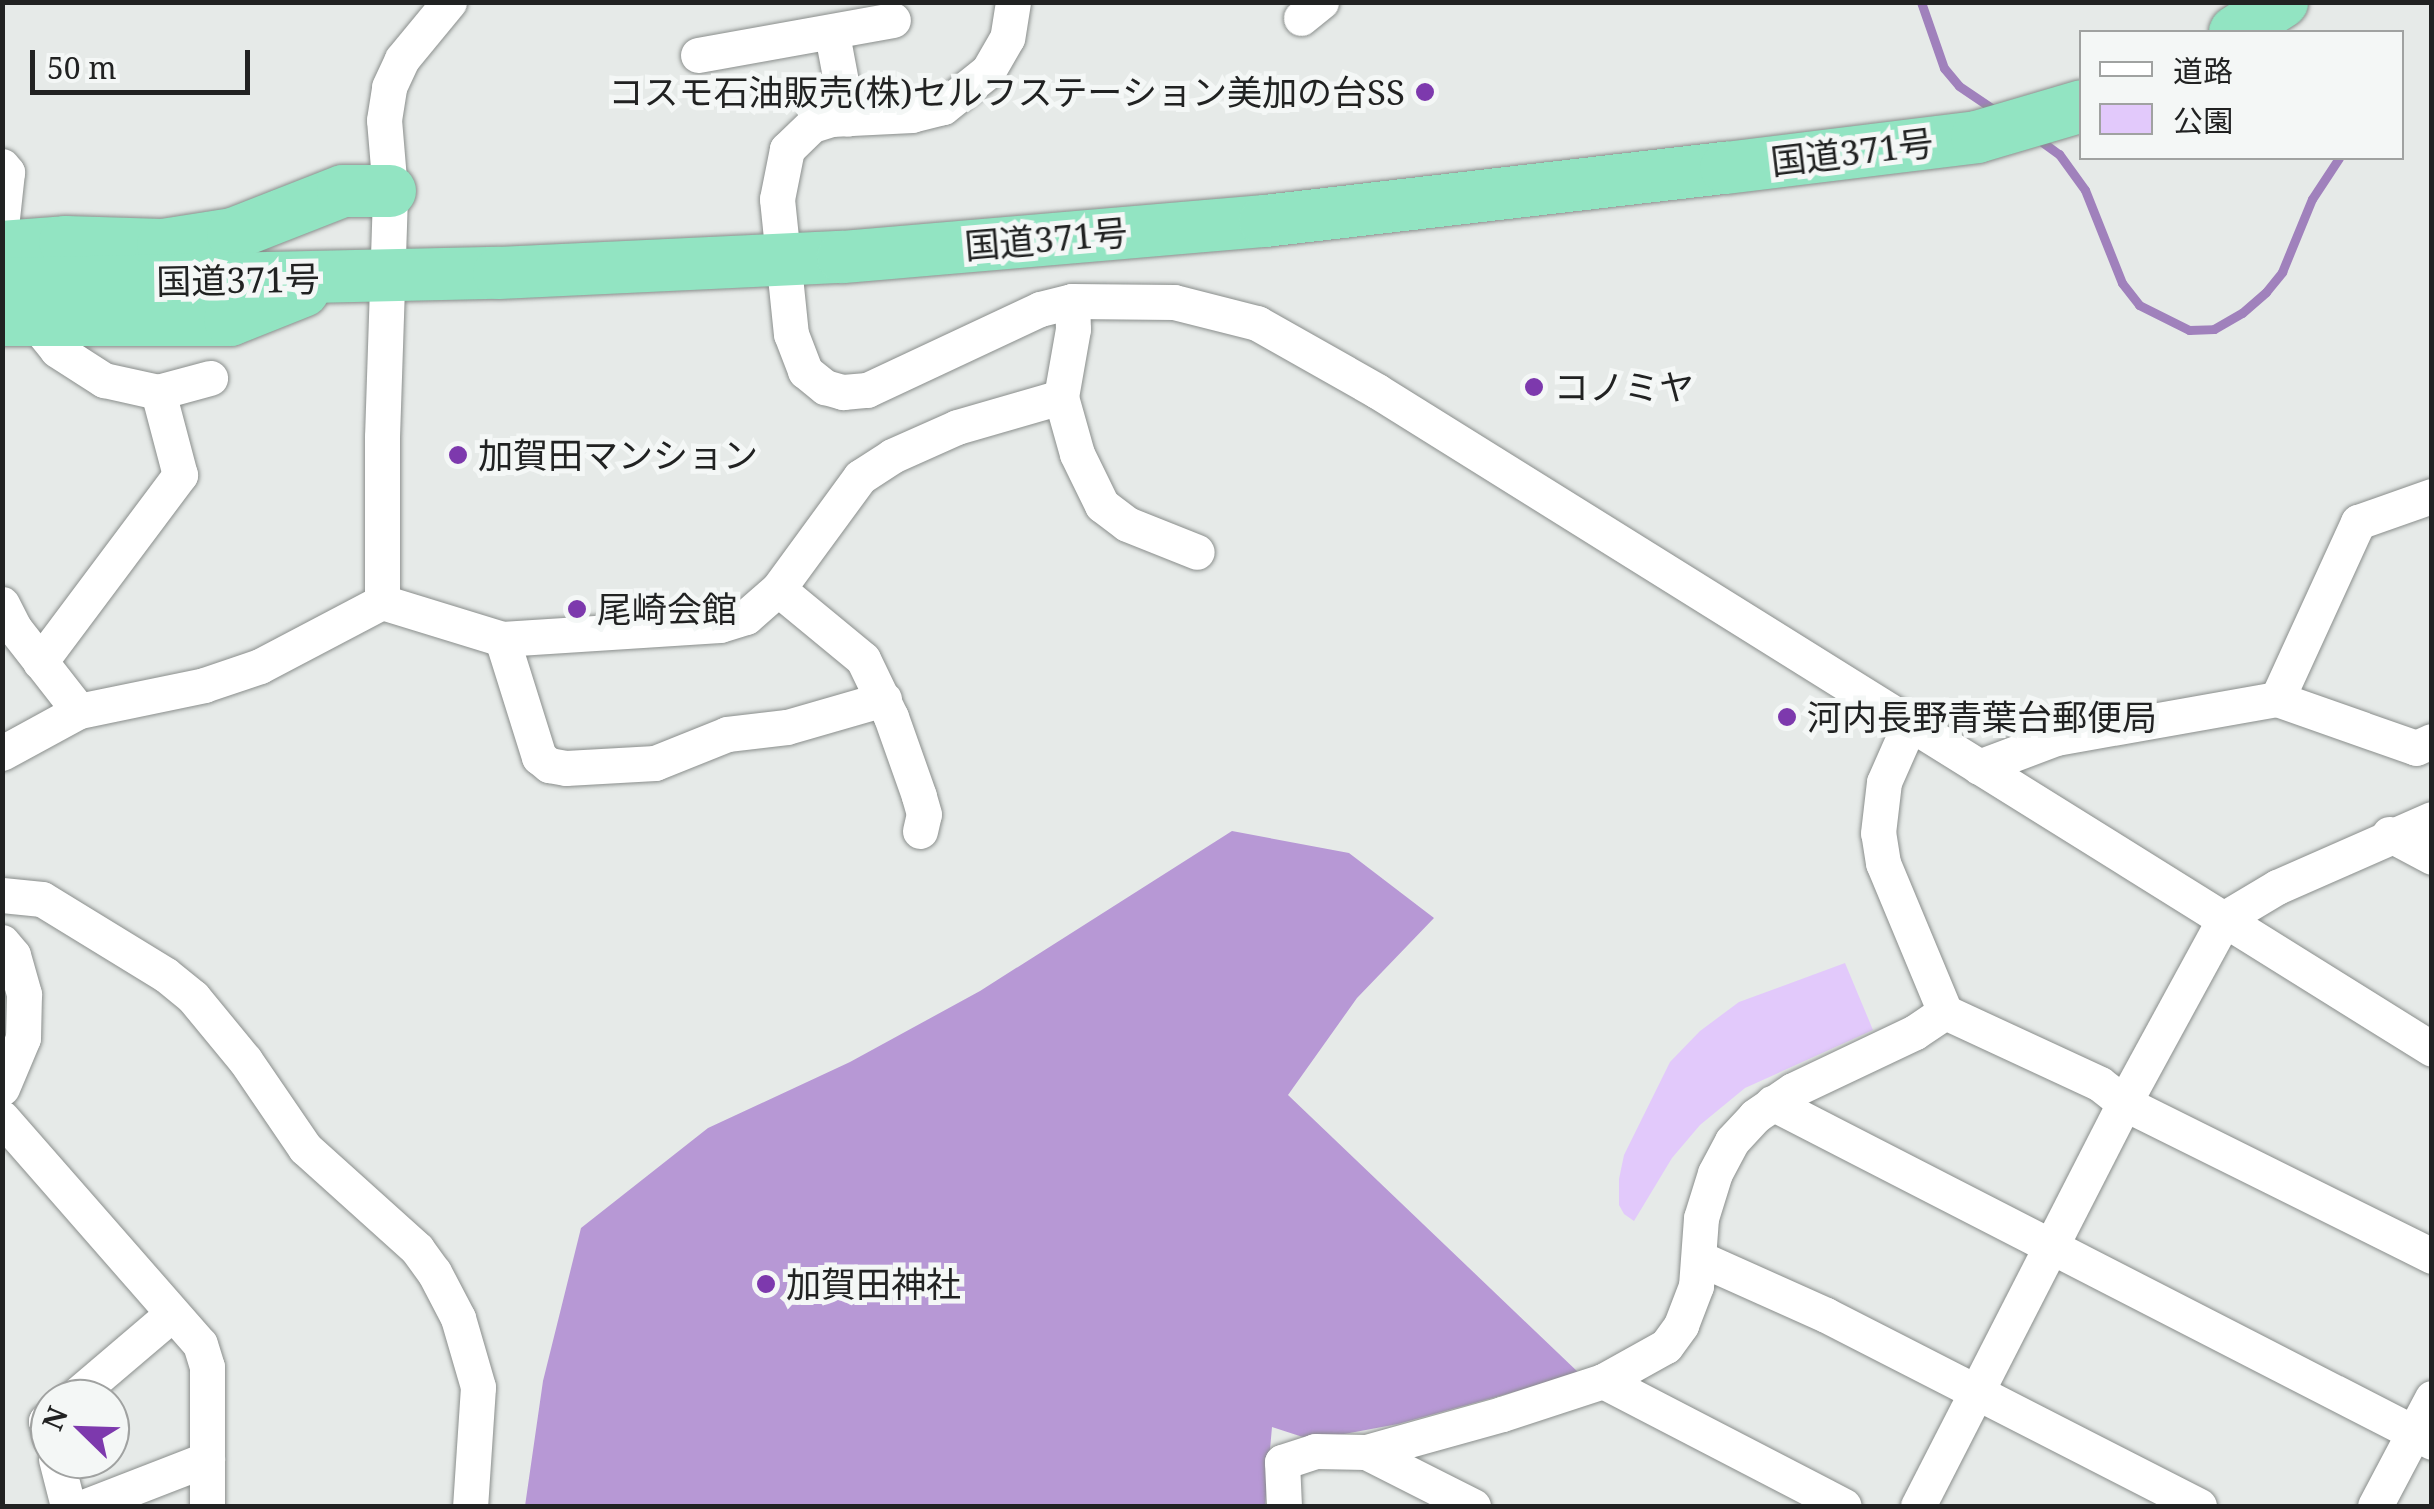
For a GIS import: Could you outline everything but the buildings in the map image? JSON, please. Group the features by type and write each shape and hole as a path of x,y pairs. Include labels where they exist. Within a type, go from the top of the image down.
{"highway":[{"path":"2238,30 2282,2"},
{"name":"国道371号","path":"13,308 362,277 784,262 1265,221 1977,136 2079,107"},
{"path":"2,247 181,242 233,234 342,191 390,190"}],"street":[{"path":"382,602 362,277 390,190 384,120 389,87 402,60 449,2"},
{"path":"1013,2 1007,38 988,71 944,107 912,116 812,125 787,148 777,199 791,334 805,371 825,387 843,392 867,390 1040,309 1072,301 1174,302 1258,324 1378,391 2432,1050"},
{"path":"698,55 832,34 893,20"},
{"path":"832,34 848,120"},
{"path":"2,166 7,172 2,218"},
{"path":"1072,301 1073,328 1061,397 1077,454 1102,505 1127,524 1197,552"},
{"path":"13,308 57,350 104,380 158,392 210,378"},
{"path":"40,662 180,475 158,392"},
{"path":"2,752 78,711 204,685 260,666 382,602 502,639 720,625 746,618 778,589 860,477 892,456 957,427 1061,397"},
{"path":"2277,700 2358,522 2432,496"},
{"path":"778,589 864,658 884,699 924,814 920,831"},
{"path":"2,604 78,711"},
{"path":"502,639 539,757 550,765 566,768 655,763 727,734 788,727 884,699"},
{"path":"1980,767 2056,738 2277,700 2416,748 2432,740"},
{"path":"1910,723 1884,782 1878,833 1882,863 1945,1012 2100,1084 2124,1103 2432,1256"},
{"path":"1918,1506 2124,1103 2225,918 2277,887 2388,834 2432,819"},
{"path":"2388,834 2432,856"},
{"path":"2,895 42,899 166,974 193,997 245,1060 305,1148 416,1249 434,1272 458,1318 478,1387 470,1506"},
{"path":"2,942 13,956 24,1008 24,1038 2,1088"},
{"path":"1284,1506 1282,1462 1314,1452 1366,1452 1603,1381 1666,1346 1681,1325 1701,1259 1701,1218 1715,1173 1732,1141 1772,1103 1915,1032 1945,1012"},
{"path":"1772,1103 2422,1437"},
{"path":"2,1118 200,1344 208,1367 207,1506"},
{"path":"1701,1259 1976,1392 2199,1506"},
{"path":"96,1379 172,1314"},
{"path":"1603,1381 1844,1506"},
{"path":"2376,1506 2422,1437 2432,1398"},
{"path":"1366,1452 1472,1506"},
{"path":"86,1506 207,1458"},
{"path":"61,1479 68,1506"}],"green space":[{"path":"1845,963 1873,1030 1745,1088 1700,1125 1672,1158 1634,1221 1624,1214 1619,1205 1619,1179 1624,1155 1670,1062 1700,1031 1739,1002"}],"shaded area":[{"path":"1232,831 1349,853 1434,918 1357,998 1288,1095 1580,1374 1398,1424 1312,1440 1272,1427 1265,1506 525,1506 543,1381 581,1228 708,1128 850,1062 980,991"}],"waterway":[{"path":"1921,2 1944,68 1959,86 1996,111"},
{"path":"2038,139 2059,154 2085,190 2122,283 2139,305 2189,330 2214,329 2242,313 2266,292 2282,272 2312,199 2338,160"}],"place":[{"name":"コスモ石油販売(株)セルフステーション美加の台SS","path":"1425,92"},
{"name":"コノミヤ","path":"1534,387"},
{"name":"加賀田マンション","path":"458,455"},
{"name":"尾崎会館","path":"577,609"},
{"name":"河内長野青葉台郵便局","path":"1787,717"},
{"name":"加賀田神社","path":"766,1284"}]}
